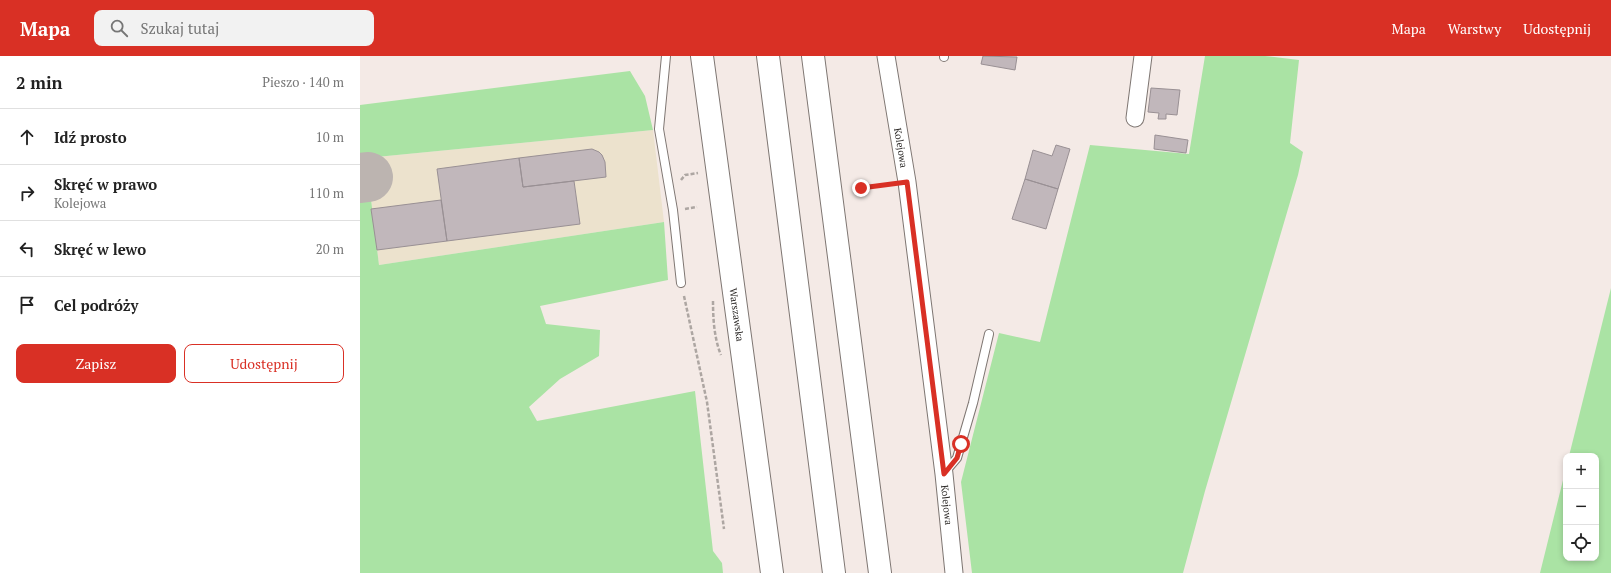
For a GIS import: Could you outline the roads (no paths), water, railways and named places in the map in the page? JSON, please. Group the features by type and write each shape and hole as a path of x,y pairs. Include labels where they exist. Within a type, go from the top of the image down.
{"main road":[{"name":"Warszawska","path":"702,56 772,573"},
{"path":"768,56 834,573"},
{"path":"813,56 880,573"}],"street":[{"name":"Kolejowa","path":"886,56 907,182 944,474 954,573"},
{"path":"1135,118 1142,56"}],"lane":[{"path":"666,56 659,129 670,196 681,283"},
{"path":"944,474 957,458 973,403 988,334"}]}
